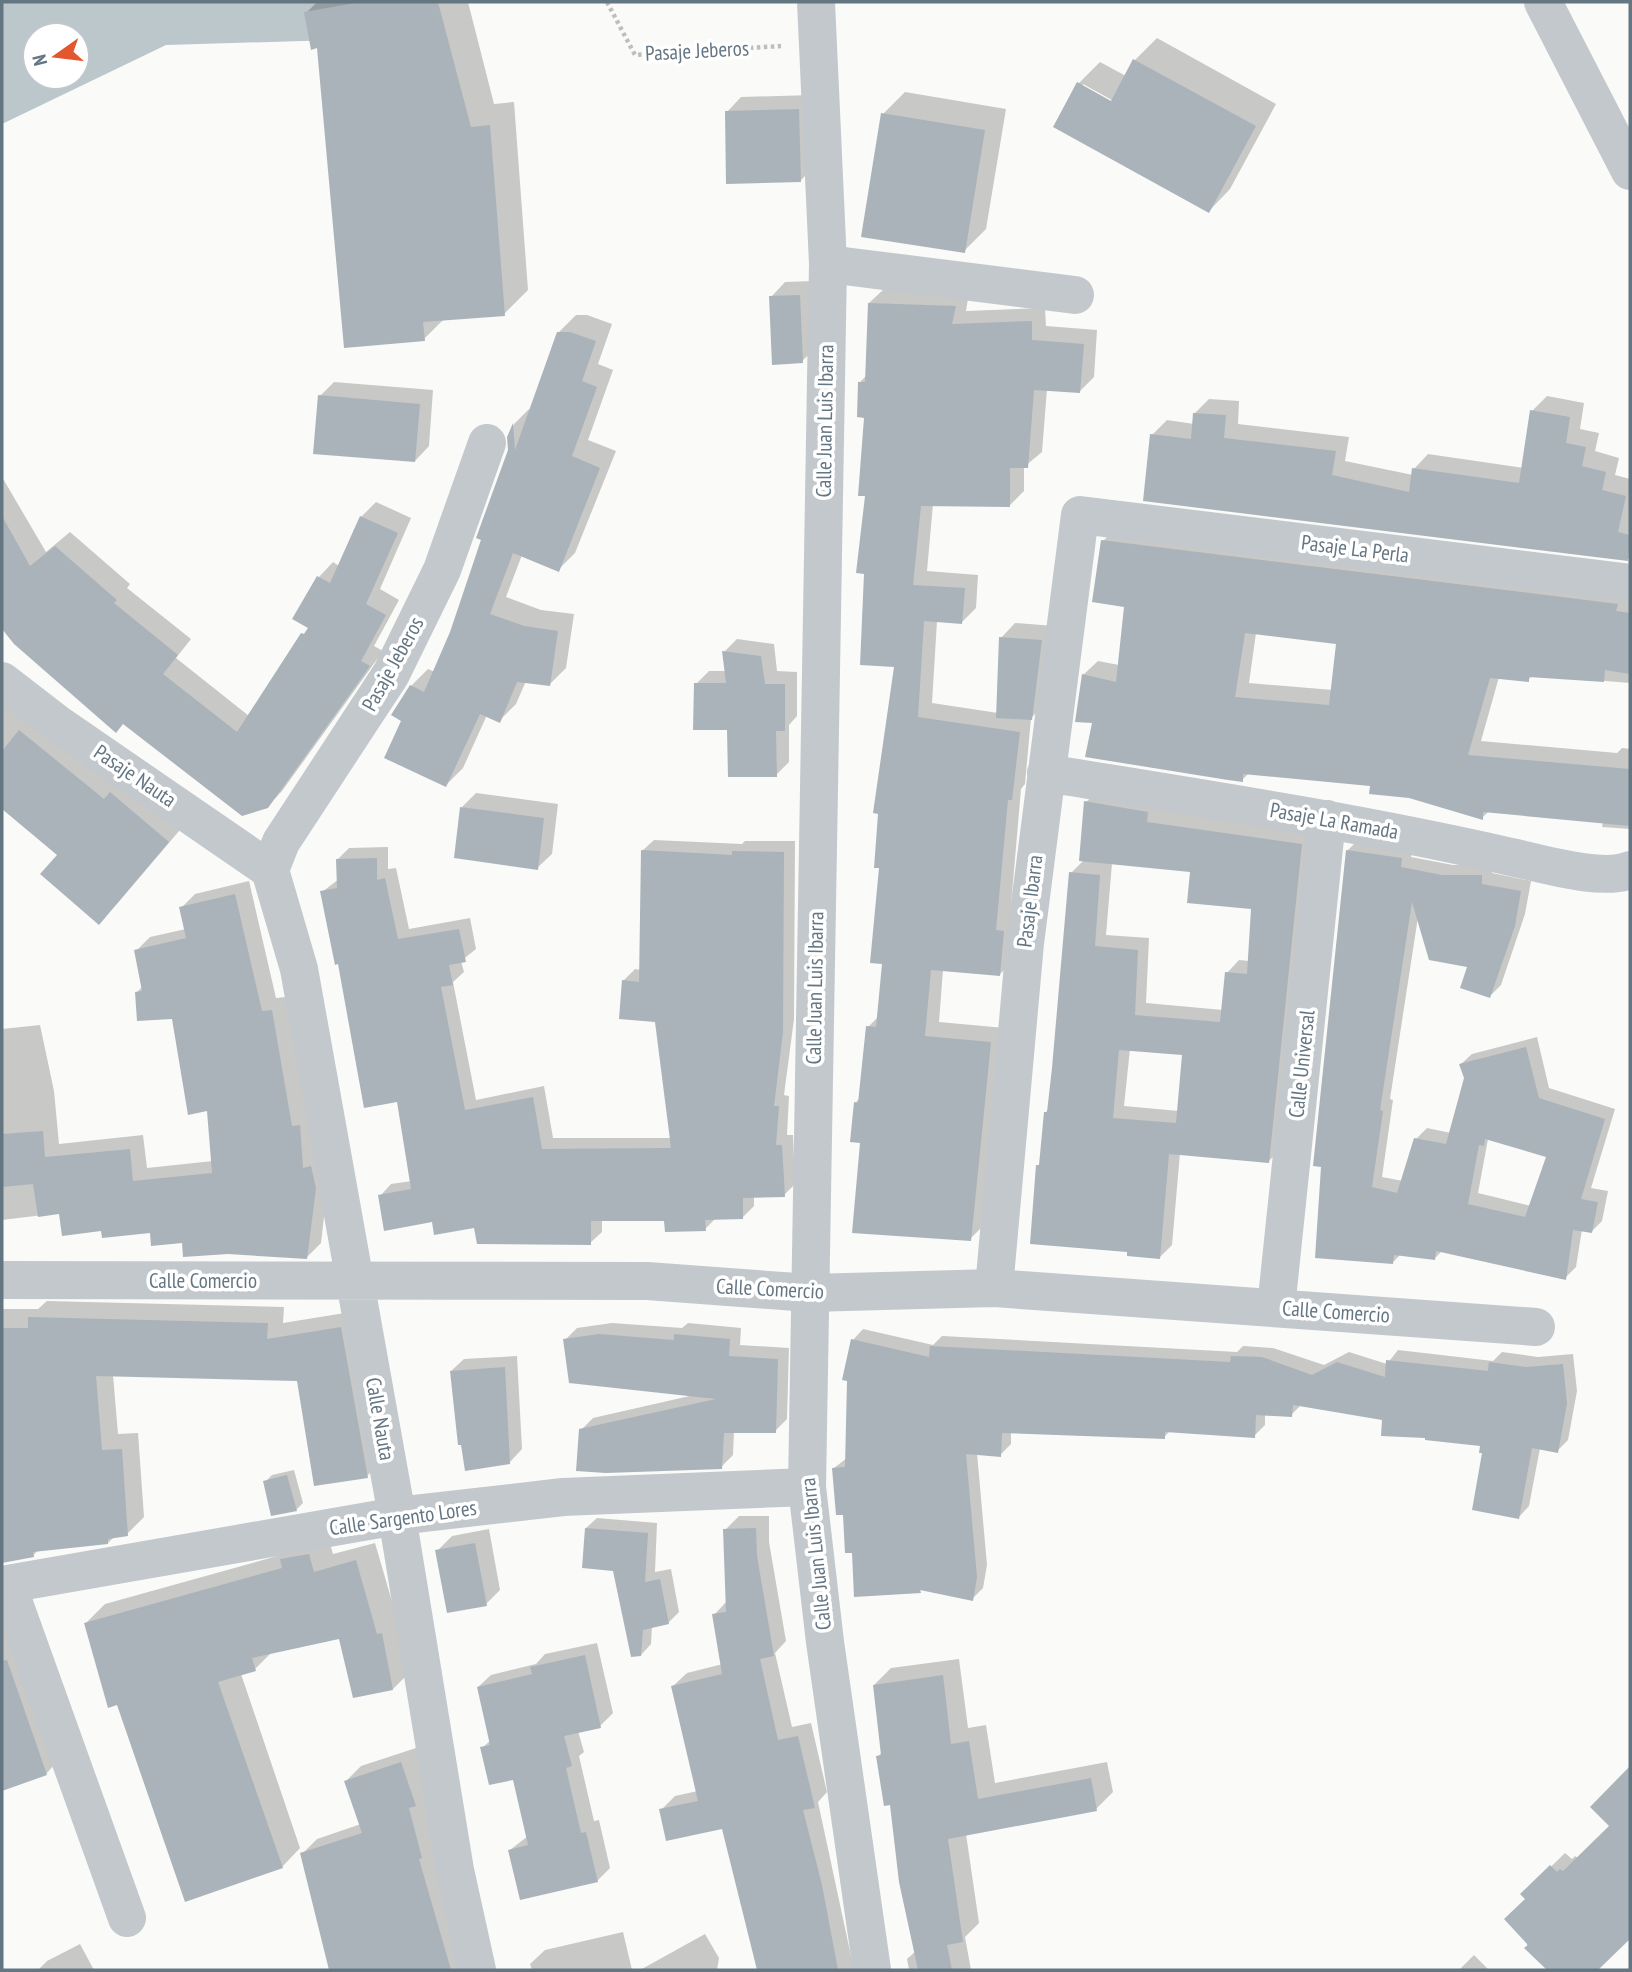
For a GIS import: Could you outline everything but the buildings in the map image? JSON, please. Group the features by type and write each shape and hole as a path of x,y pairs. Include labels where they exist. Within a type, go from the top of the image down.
{"street":[{"name":"Calle Juan Luis Ibarra","path":"816,2 828,264 807,1487 825,1642 872,1970"},
{"path":"1544,2 1630,171"},
{"path":"828,264 1075,295"},
{"name":"Pasaje Jeberos","path":"270,870 281,842 391,674 442,570 487,443"},
{"name":"Pasaje La Perla","path":"1080,515 1630,583"},
{"name":"Pasaje Ibarra","path":"994,1288 1025,943 1080,515"},
{"name":"Pasaje Nauta","path":"2,681 59,725 270,870"},
{"name":"Pasaje La Ramada","path":"1046,772 1399,831 1563,869 1626,872"},
{"name":"Calle Universal","path":"1276,1308 1327,820"},
{"name":"Calle Nauta","path":"270,870 299,969 397,1516 455,1870 477,1970"},
{"name":"Calle Comercio","path":"2,1280 647,1281 810,1293 994,1288 1536,1327"},
{"name":"Calle Sargento Lores","path":"4,1584 397,1516 563,1497 807,1487"},
{"path":"4,1584 127,1917"}],"path":[{"name":"Pasaje Jeberos","path":"607,2 635,55 818,44"}],"shaded area":[{"path":"2,2 423,2 368,39 166,45 91,81 91,21 21,21 21,91 71,91 2,124"}]}
